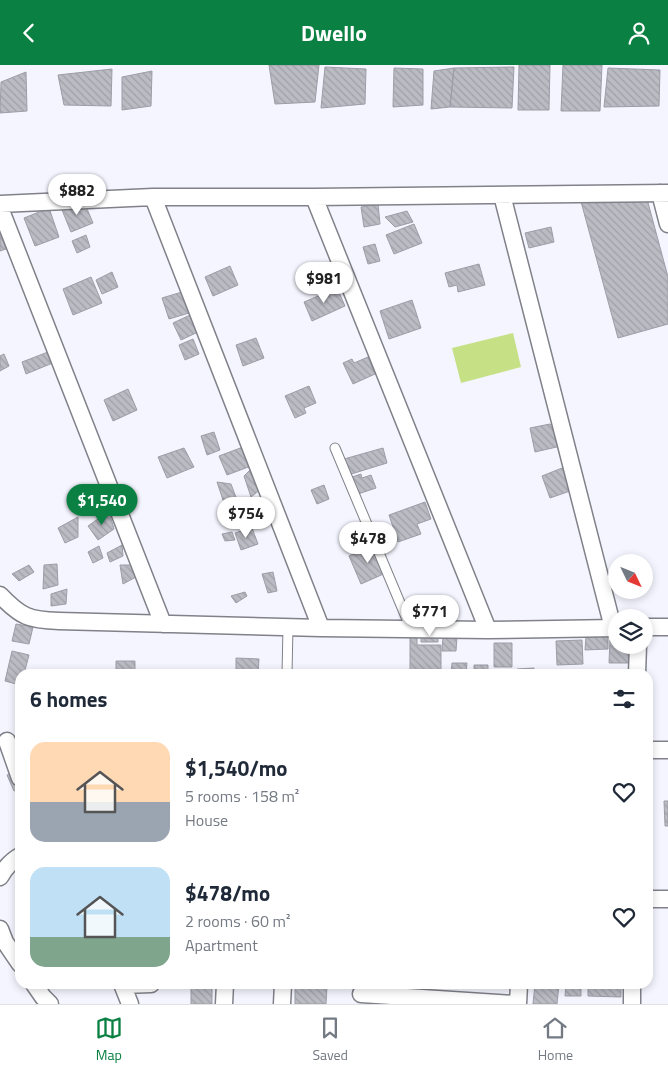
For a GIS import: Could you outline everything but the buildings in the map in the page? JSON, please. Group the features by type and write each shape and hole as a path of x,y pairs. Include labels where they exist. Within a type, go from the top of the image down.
{"street":[{"path":"0,204 153,197 664,193 668,225"},
{"path":"502,195 609,609"},
{"path":"153,197 321,628"},
{"path":"314,197 488,630"},
{"path":"0,208 163,624"},
{"path":"0,595 22,614 37,620 321,628 488,630 608,628"},
{"path":"653,627 668,627"},
{"path":"637,669 638,654"},
{"path":"7,741 15,764"},
{"path":"653,750 668,750"},
{"path":"0,877 6,867 15,859"},
{"path":"653,899 668,899"},
{"path":"0,929 5,942 15,957"},
{"path":"37,989 50,1004"},
{"path":"124,989 130,1004"},
{"path":"224,1004 225,989"},
{"path":"282,1004 283,989"},
{"path":"361,994 517,1004 518,989"},
{"path":"632,989 632,1004"}],"lane":[{"path":"335,448 411,629"},
{"path":"287,669 288,627"}],"green space":[{"path":"513,333 521,367 461,383 452,348"}]}
